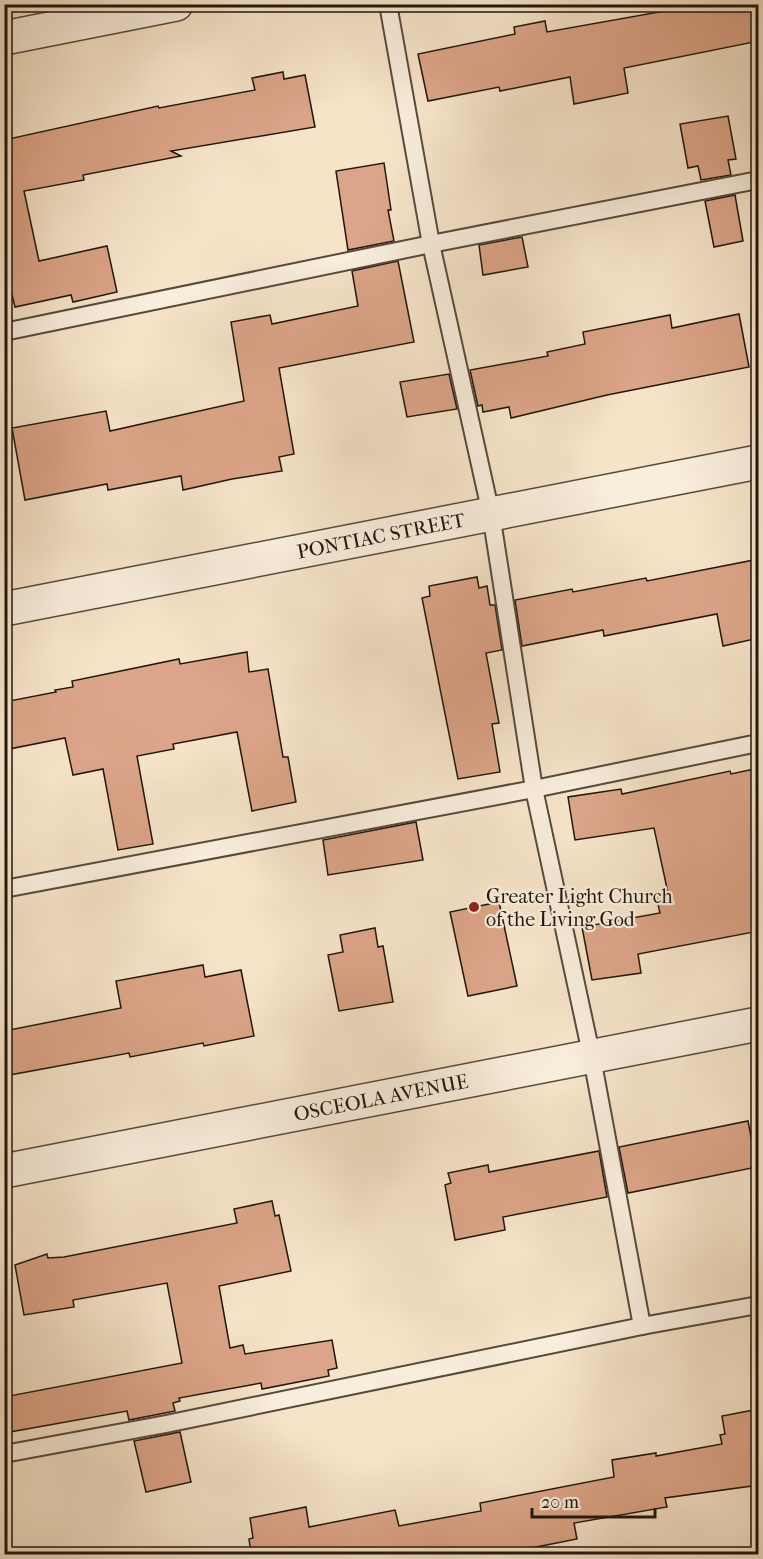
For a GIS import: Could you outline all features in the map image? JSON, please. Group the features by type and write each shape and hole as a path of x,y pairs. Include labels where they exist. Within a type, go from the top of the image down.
{"street":[{"path":"4,38 176,4"},
{"name":"PONTIAC STREET","path":"4,609 759,462"},
{"name":"OSCEOLA AVENUE","path":"4,1171 759,1024"}],"lane":[{"path":"388,4 431,244 491,514 534,789 592,1058 642,1326"},
{"path":"4,332 431,244 759,180"},
{"path":"4,889 534,789 759,743"},
{"path":"4,1454 189,1419 642,1326 759,1305"}],"building":[{"path":"704,4 759,4 759,41 624,68 628,93 574,104 570,77 500,91 499,87 428,101 418,54 515,34 514,27 545,21 547,32"},
{"path":"283,72 284,79 305,75 315,127 171,151 181,156 83,175 84,180 24,191 39,261 107,246 117,292 73,302 71,295 15,307 4,262 4,140 158,106 159,108 255,90 252,78"},
{"path":"728,116 736,159 728,160 731,175 701,180 698,166 688,168 680,124"},
{"path":"384,163 391,210 388,210 394,241 348,250 336,171"},
{"path":"735,195 743,241 714,247 705,201"},
{"path":"522,237 528,267 483,275 479,245"},
{"path":"398,261 414,342 279,368 294,454 279,457 282,471 183,490 181,476 108,490 107,484 25,500 12,428 106,411 110,431 244,401 231,322 270,315 272,324 358,306 352,271"},
{"path":"739,314 749,367 607,395 511,418 509,407 483,412 482,405 478,406 470,370 548,356 547,352 585,344 583,332 670,315 672,328"},
{"path":"449,374 457,409 407,417 400,382"},
{"path":"759,559 759,638 723,646 717,614 604,636 603,630 522,646 515,600 646,578 647,581"},
{"path":"477,577 479,588 487,586 490,605 495,605 502,650 486,653 499,723 492,724 500,772 458,779 422,598 430,596 429,586"},
{"path":"247,652 249,672 268,669 283,757 288,757 296,802 252,811 237,732 173,744 174,749 137,756 153,844 118,850 103,769 73,775 65,738 4,750 4,702 73,687 72,681 179,659 180,664"},
{"path":"759,768 759,931 638,954 641,973 592,980 582,927 660,913 656,896 668,893 654,828 575,840 568,797 621,789 622,794 730,771 731,774"},
{"path":"416,822 423,860 328,875 323,840"},
{"path":"499,902 517,986 468,996 450,912"},
{"path":"375,928 378,947 383,946 393,1002 339,1011 328,955 343,952 340,935"},
{"path":"203,965 205,977 241,970 254,1036 130,1057 129,1053 4,1076 4,1031 121,1008 116,981"},
{"path":"748,1121 757,1167 628,1193 619,1147"},
{"path":"599,1151 607,1197 503,1217 505,1230 455,1240 445,1185 451,1183 448,1173 488,1165 489,1172"},
{"path":"272,1201 275,1216 279,1215 291,1271 219,1286 230,1348 243,1345 245,1354 332,1340 337,1368 328,1370 329,1376 262,1389 261,1383 179,1398 180,1401 173,1403 175,1411 129,1420 127,1411 4,1433 4,1397 182,1363 167,1283 73,1300 74,1307 24,1315 15,1265 47,1254 48,1258 64,1257 237,1223 234,1209"},
{"path":"759,1409 759,1485 665,1498 667,1507 574,1523 577,1539 501,1554 251,1554 249,1539 253,1538 250,1518 306,1507 309,1527 395,1510 399,1526 481,1511 480,1503 614,1477 612,1460 656,1453 656,1456 722,1444 720,1435 725,1434 722,1416"},
{"path":"180,1432 191,1482 146,1492 134,1441"}],"place":[{"name":"Greater Light Church of the Living God","path":"474,907"}]}
